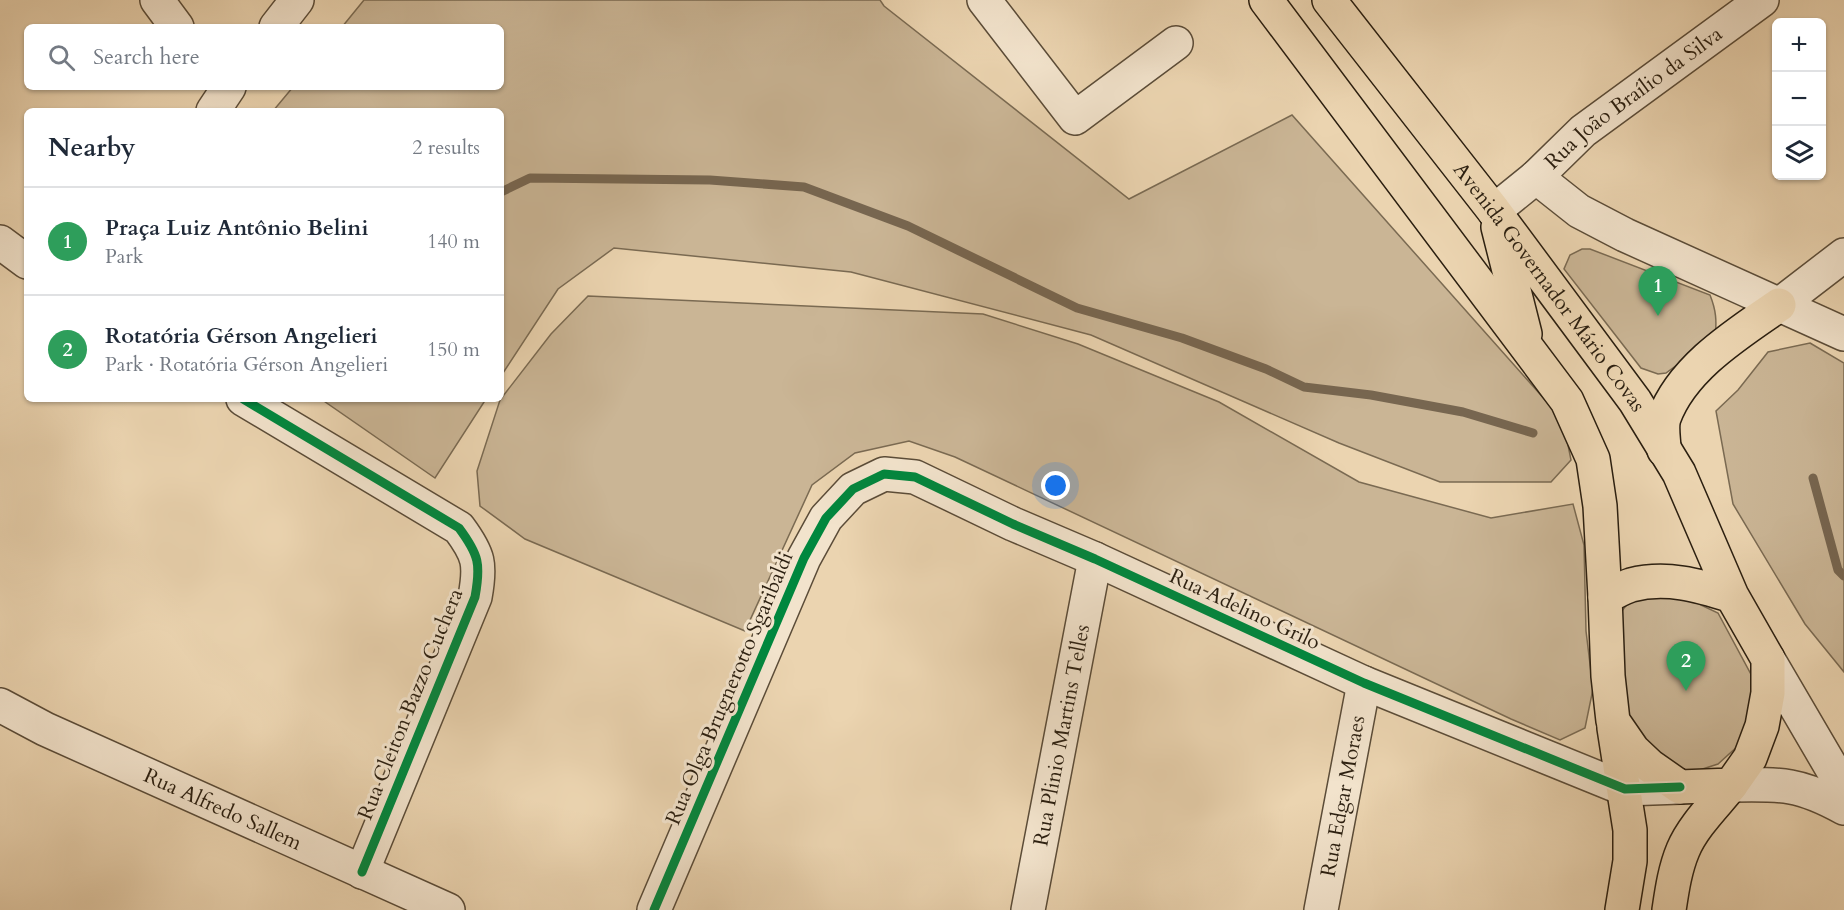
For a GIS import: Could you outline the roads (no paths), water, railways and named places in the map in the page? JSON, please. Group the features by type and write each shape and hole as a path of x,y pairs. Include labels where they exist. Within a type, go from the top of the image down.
{"main road":[{"path":"1266,0 1567,400 1593,459 1600,506 1608,676 1630,830 1630,861 1622,910"},
{"name":"Avenida Governador Mário Covas","path":"1329,0 1494,211 1635,401 1679,473 1732,596"},
{"path":"1494,211 1529,348"},
{"path":"1664,450 1663,420 1691,376 1731,338 1779,306"},
{"path":"1605,597 1630,586 1664,581 1696,584 1732,596 1768,659 1768,693 1762,726 1750,758 1683,849 1668,910"},
{"path":"1613,721 1633,750 1650,766 1680,787 1731,786"}],"street":[{"path":"157,0 175,24"},
{"path":"278,24 297,0"},
{"path":"984,0 1075,118 1176,43"},
{"name":"Rua João Braílio da Silva","path":"1494,211 1536,177 1583,131 1762,0"},
{"path":"1536,177 1578,211 1779,306 1844,334"},
{"path":"0,242 24,260"},
{"path":"1779,306 1844,255"},
{"name":"Rua Cleiton Bazzo Cuchera","path":"248,402 459,528 473,548 480,572 475,597 362,872"},
{"name":"Rua Adelino Grilo","path":"853,489 884,474 915,477 1013,524 1095,559 1364,683 1625,789"},
{"name":"Rua Olga Brugnerotto Sgaribaldi","path":"654,910 804,558 826,518 853,489"},
{"name":"Rua Plinio Martins Telles","path":"1028,910 1095,559"},
{"path":"1768,659 1844,789"},
{"name":"Rua Edgar Moraes","path":"1322,910 1364,683"},
{"name":"Rua Alfredo Sallem","path":"0,705 45,729 448,910"},
{"path":"1731,786 1772,784 1797,787 1820,795 1844,808"},
{"path":"1625,789 1680,787"}],"waterway":[{"path":"504,191 530,178 710,180 804,187 908,226 1077,308 1182,338 1266,369 1304,387 1371,395 1463,412 1533,433"},
{"path":"1813,478 1838,570 1844,576"}],"place":[{"name":"Praça Luiz Antônio Belini","path":"1658,316"},
{"name":"Rotatória Gérson Angelieri","path":"1686,691"}]}
